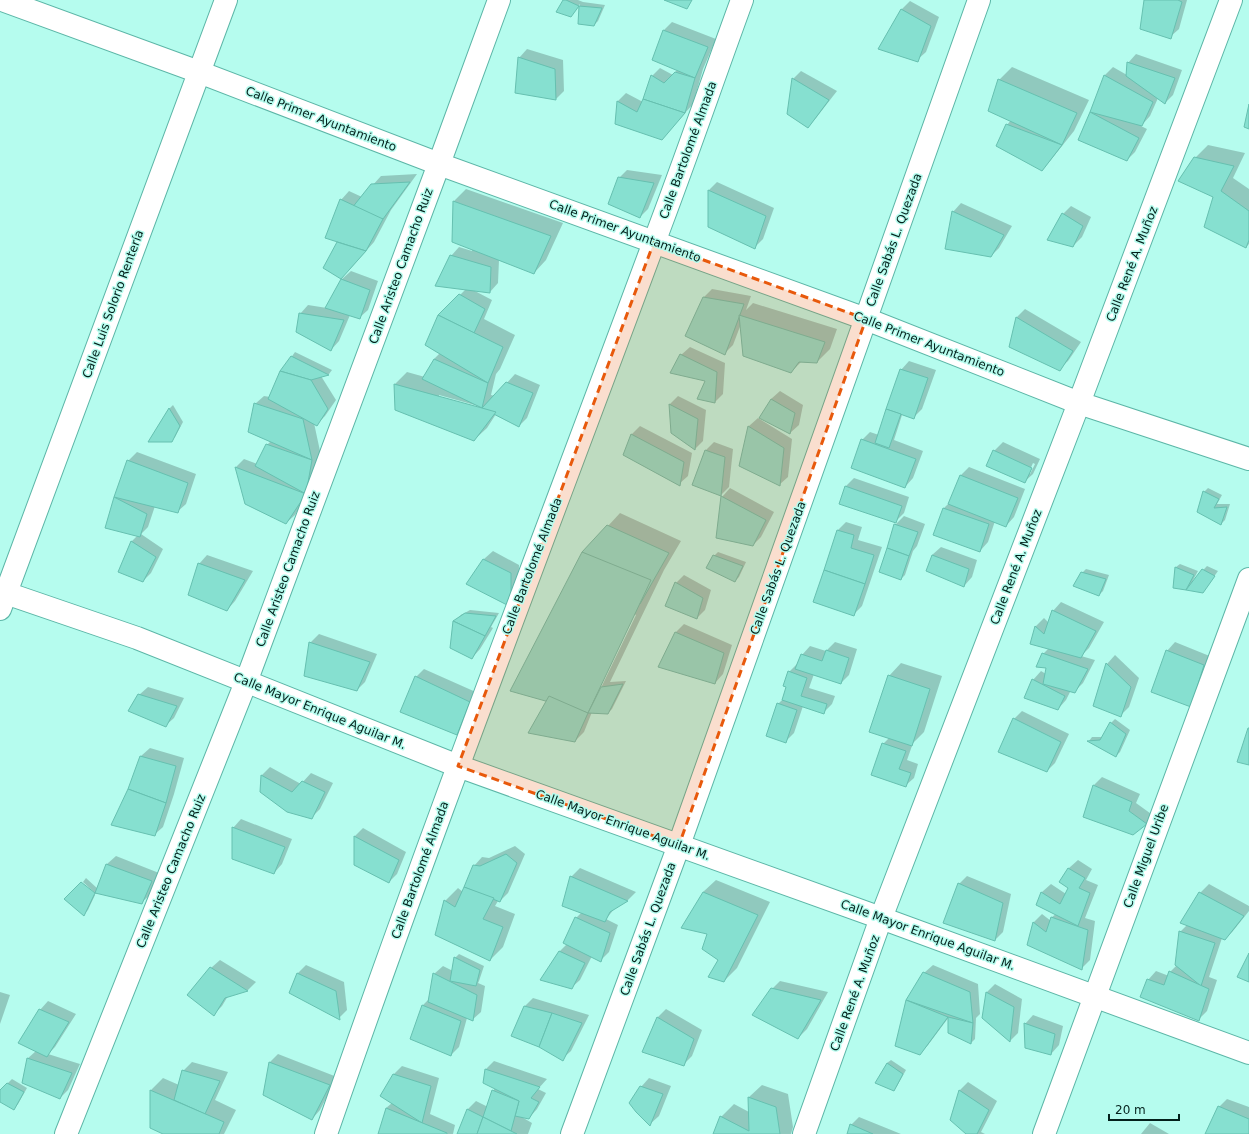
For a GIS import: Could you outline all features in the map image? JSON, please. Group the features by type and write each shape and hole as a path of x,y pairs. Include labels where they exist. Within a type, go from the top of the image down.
{"street":[{"name":"Calle Primer Ayuntamiento","path":"2,0 199,72 440,164 866,319 1079,402 1249,459"},
{"name":"Calle Luis Solorio Rentería","path":"2,598 226,0"},
{"name":"Calle Aristeo Camacho Ruiz","path":"66,1134 246,682 440,164 499,0"},
{"name":"Calle Bartolomé Almada","path":"326,1134 372,1000 654,242 742,0"},
{"name":"Calle Sabás L. Quezada","path":"572,1134 679,845 979,0"},
{"name":"Calle René A. Muñoz","path":"804,1134 882,918 1231,0"},
{"name":"Calle Miguel Uribe","path":"1044,1134 1249,579"},
{"name":"Calle Mayor Enrique Aguilar M.","path":"2,598 137,638 458,766 882,918 1249,1053"}],"highlighted area":[{"path":"654,242 866,319 679,845 458,766"}],"building":[{"path":"563,0 579,6 571,17 556,12"},
{"path":"664,0 692,0 687,9"},
{"path":"1144,0 1178,0 1182,2 1171,39 1140,29"},
{"path":"579,6 602,8 594,26 578,24"},
{"path":"901,9 931,26 918,62 878,49"},
{"path":"663,30 708,47 695,78 652,60"},
{"path":"518,57 555,69 556,100 515,93"},
{"path":"1127,62 1175,78 1165,104 1126,76"},
{"path":"675,72 695,78 685,113 643,99 651,75 664,83"},
{"path":"1104,75 1153,102 1142,126 1090,112"},
{"path":"792,78 829,100 808,128 787,114"},
{"path":"998,79 1077,113 1062,145 988,111"},
{"path":"643,99 685,113 662,140 615,124 617,101 637,112"},
{"path":"1249,104 1249,129 1244,127"},
{"path":"1090,112 1139,138 1127,161 1078,140"},
{"path":"1006,124 1062,145 1042,171 996,146"},
{"path":"1194,157 1234,166 1221,191 1249,211 1249,240 1246,248 1204,227 1213,197 1178,181"},
{"path":"618,177 654,183 640,218 608,204"},
{"path":"410,182 383,219 348,213 371,184"},
{"path":"708,190 766,216 755,249 708,227"},
{"path":"340,199 383,219 366,251 325,238"},
{"path":"453,201 551,236 534,274 452,242"},
{"path":"952,211 1004,235 991,257 945,249"},
{"path":"1062,213 1083,226 1073,247 1047,240"},
{"path":"337,242 366,251 341,279 323,268"},
{"path":"450,255 491,267 490,293 435,286"},
{"path":"341,279 370,290 360,319 325,308"},
{"path":"459,294 485,309 474,333 438,315"},
{"path":"703,297 744,304 725,355 685,336"},
{"path":"299,313 344,320 331,351 296,332"},
{"path":"438,315 503,347 488,383 425,345"},
{"path":"739,315 825,342 817,363 799,362 791,373 743,356"},
{"path":"1016,317 1073,351 1060,371 1009,347"},
{"path":"680,354 717,372 715,403 697,399 705,381 670,373"},
{"path":"291,356 329,375 311,380 280,371"},
{"path":"434,359 488,383 482,408 422,379"},
{"path":"900,369 928,378 914,419 886,409"},
{"path":"280,371 311,380 328,409 317,426 268,399"},
{"path":"506,382 533,393 519,427 482,408"},
{"path":"394,384 496,412 474,441 395,410"},
{"path":"771,399 795,413 790,434 759,418"},
{"path":"254,403 303,419 312,460 248,432"},
{"path":"669,404 698,419 695,450 671,433"},
{"path":"169,408 180,426 172,442 148,442"},
{"path":"886,409 901,414 889,448 875,443"},
{"path":"748,426 784,448 780,486 739,466"},
{"path":"631,434 684,462 680,486 623,455"},
{"path":"861,439 916,459 905,488 851,468"},
{"path":"266,444 312,460 306,494 255,466"},
{"path":"705,450 725,457 721,496 692,485"},
{"path":"993,450 1032,468 1025,483 986,466"},
{"path":"127,460 188,483 178,513 114,497"},
{"path":"235,467 306,494 286,524 245,504"},
{"path":"960,475 1018,498 1006,527 948,504"},
{"path":"845,486 902,506 896,523 839,504"},
{"path":"1203,491 1219,499 1214,508 1227,507 1221,525 1197,512"},
{"path":"721,496 766,520 753,546 716,538"},
{"path":"114,497 147,514 140,537 105,528"},
{"path":"943,508 989,524 980,552 933,535"},
{"path":"894,524 918,532 909,556 887,548"},
{"path":"607,525 669,553 640,604 582,552"},
{"path":"837,530 854,535 851,548 874,555 865,584 824,570"},
{"path":"131,541 156,557 143,582 118,572"},
{"path":"887,548 909,556 901,580 879,572"},
{"path":"582,552 651,580 588,713 510,691"},
{"path":"713,555 743,566 735,582 706,568"},
{"path":"932,555 969,569 964,587 926,571"},
{"path":"483,559 511,573 511,607 466,584"},
{"path":"198,563 245,580 227,611 188,595"},
{"path":"1175,567 1194,575 1186,590 1173,588"},
{"path":"1202,569 1215,576 1203,593 1186,590"},
{"path":"824,570 865,584 854,616 813,602"},
{"path":"1081,572 1106,579 1099,596 1073,586"},
{"path":"675,582 703,598 697,619 665,606"},
{"path":"1052,610 1096,631 1081,658 1030,644 1035,626 1044,634"},
{"path":"465,613 496,616 485,636 453,621"},
{"path":"453,621 485,636 472,659 450,648"},
{"path":"675,632 724,653 715,684 658,667"},
{"path":"309,642 370,662 357,691 304,676"},
{"path":"826,650 849,658 841,684 795,669 801,654 822,661"},
{"path":"1166,650 1204,665 1191,707 1151,692"},
{"path":"1042,653 1088,669 1075,693 1043,684 1046,668 1036,667"},
{"path":"1106,663 1131,687 1121,717 1093,706"},
{"path":"788,671 807,678 801,696 827,704 824,714 782,700 786,687 783,686"},
{"path":"888,675 930,689 912,746 869,732"},
{"path":"415,676 470,702 457,735 400,712"},
{"path":"1032,679 1065,696 1058,710 1024,698"},
{"path":"623,684 608,714 588,713 601,687"},
{"path":"138,694 177,706 166,727 128,711"},
{"path":"549,696 588,713 575,742 528,733"},
{"path":"777,703 797,710 786,743 766,736"},
{"path":"1013,718 1061,742 1047,772 998,752"},
{"path":"1110,722 1126,734 1116,757 1087,741 1100,740"},
{"path":"1249,728 1249,765 1237,762"},
{"path":"882,743 906,751 899,769 911,773 906,787 871,775"},
{"path":"140,756 176,766 166,803 128,789"},
{"path":"261,775 292,792 302,781 325,792 312,819 287,812 260,792"},
{"path":"1093,785 1132,802 1129,811 1147,824 1133,835 1083,817"},
{"path":"128,789 166,803 155,836 111,825"},
{"path":"232,827 285,847 274,874 232,859"},
{"path":"354,836 399,860 389,883 354,865"},
{"path":"506,854 517,863 500,902 464,887 473,865 480,866"},
{"path":"106,864 152,881 142,904 95,893"},
{"path":"1068,868 1085,878 1079,888 1090,893 1078,926 1036,905 1041,892 1060,904 1068,888 1059,882"},
{"path":"570,876 628,901 610,912 605,922 562,906"},
{"path":"81,882 95,893 84,916 64,899"},
{"path":"958,883 1003,903 995,941 943,923"},
{"path":"464,887 494,898 483,919 503,927 490,961 435,935 444,900 455,907"},
{"path":"703,892 758,915 724,982 708,977 718,960 702,949 707,934 681,928"},
{"path":"1199,892 1244,916 1225,940 1180,923"},
{"path":"575,917 610,933 601,962 563,943"},
{"path":"1051,917 1088,930 1082,970 1027,945 1033,922 1046,932"},
{"path":"1179,931 1215,943 1201,986 1175,965"},
{"path":"559,951 585,963 572,989 540,980"},
{"path":"1249,953 1249,982 1237,977"},
{"path":"454,957 480,970 476,986 450,981"},
{"path":"210,967 248,991 225,998 214,1016 187,995"},
{"path":"1169,971 1209,989 1199,1021 1140,997 1147,979 1164,985"},
{"path":"923,972 970,992 973,1023 906,1000"},
{"path":"297,973 336,991 340,1020 289,993"},
{"path":"433,973 477,995 473,1021 428,1002"},
{"path":"771,988 821,1000 798,1039 752,1015"},
{"path":"986,992 1014,1007 1010,1042 982,1018"},
{"path":"906,1000 948,1017 920,1055 895,1046"},
{"path":"422,1005 461,1021 451,1056 410,1039"},
{"path":"524,1006 552,1013 539,1047 511,1036"},
{"path":"39,1009 69,1022 47,1057 18,1043"},
{"path":"552,1013 582,1023 563,1061 539,1047"},
{"path":"657,1017 694,1039 684,1066 642,1052"},
{"path":"948,1017 973,1023 971,1044 948,1033"},
{"path":"1024,1023 1055,1034 1051,1055 1025,1048"},
{"path":"27,1058 72,1073 60,1099 22,1083"},
{"path":"269,1062 330,1085 312,1120 263,1095"},
{"path":"887,1063 903,1074 894,1091 875,1083"},
{"path":"485,1069 540,1087 531,1098 539,1102 529,1119 515,1116 519,1101 483,1083"},
{"path":"182,1070 220,1081 205,1114 174,1100"},
{"path":"393,1074 431,1086 422,1123 380,1096"},
{"path":"7,1083 24,1092 14,1110 0,1102 0,1090"},
{"path":"640,1086 663,1094 650,1126 629,1103"},
{"path":"150,1090 224,1122 219,1134 163,1134 150,1128"},
{"path":"492,1090 519,1101 511,1131 483,1117"},
{"path":"959,1090 989,1110 977,1134 966,1134 950,1120"},
{"path":"748,1097 776,1107 780,1134 713,1134 720,1116 749,1131"},
{"path":"1218,1106 1249,1119 1249,1134 1205,1134"},
{"path":"386,1108 447,1133 447,1134 378,1134"},
{"path":"467,1109 483,1117 477,1134 457,1134"},
{"path":"483,1117 517,1134 477,1134"},
{"path":"850,1124 873,1134 847,1134"}]}
